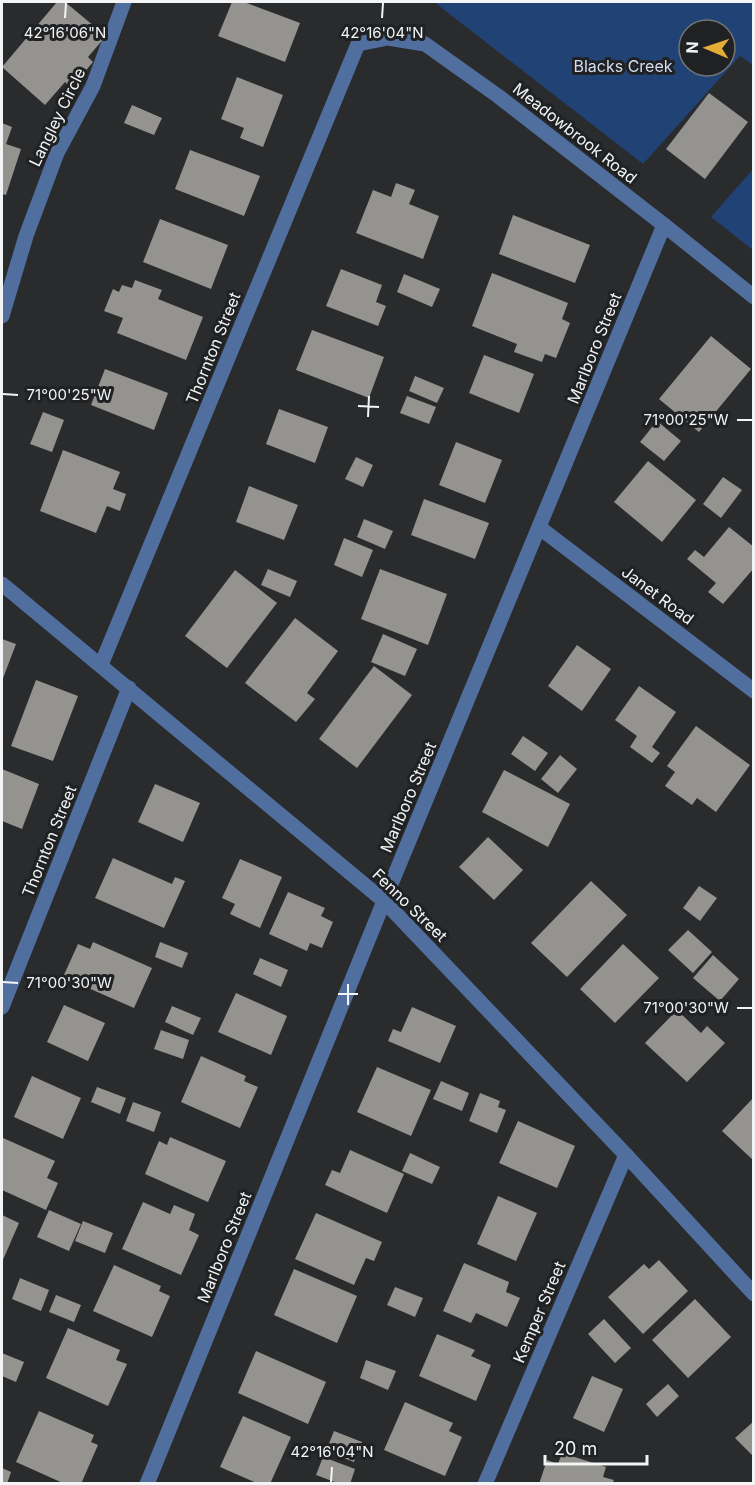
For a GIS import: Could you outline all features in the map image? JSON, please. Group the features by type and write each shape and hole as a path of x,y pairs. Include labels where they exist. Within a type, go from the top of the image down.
{"street":[{"name":"Langley Circle","path":"2,316 26,236 57,153 93,86 124,2"},
{"name":"Meadowbrook Road","path":"358,44 388,38 425,45 498,96 753,297"},
{"name":"Thornton Street","path":"101,665 358,44"},
{"name":"Marlboro Street","path":"147,1484 384,901 664,225"},
{"name":"Janet Road","path":"540,528 753,691"},
{"name":"Fenno Street","path":"2,584 384,901 626,1155 753,1294"},
{"name":"Thornton Street","path":"2,1007 129,688"},
{"name":"Kemper Street","path":"485,1484 626,1155"}],"green space":[{"name":"Blacks Creek","path":"434,2 753,2 753,65 740,56 737,59 737,18 677,18 677,78 720,78 643,164"},
{"path":"753,169 753,250 711,217"}],"building":[{"path":"57,2 65,2 106,36 88,57 93,62 71,88 65,82 45,105 2,67"},
{"path":"232,2 244,2 300,23 285,62 218,36"},
{"path":"237,77 283,95 263,147 240,138 244,128 221,119"},
{"path":"709,93 748,122 705,179 666,149"},
{"path":"132,105 162,118 154,135 124,123"},
{"path":"2,123 12,127 6,144 21,149 6,195 2,194"},
{"path":"190,150 260,176 244,216 175,189"},
{"path":"396,183 415,190 409,204 439,216 423,259 356,233 373,190 391,197"},
{"path":"513,215 590,245 575,283 499,254"},
{"path":"160,219 228,245 211,289 143,262"},
{"path":"341,269 382,285 376,302 386,306 378,326 326,306"},
{"path":"492,273 568,303 562,319 570,323 556,358 545,354 542,362 514,352 517,344 472,326"},
{"path":"404,274 440,289 432,307 397,292"},
{"path":"135,280 162,290 158,299 203,317 186,360 117,333 123,318 104,311 113,289 119,292 122,285 132,288"},
{"path":"312,330 384,357 369,398 296,370"},
{"path":"711,336 751,369 699,432 659,399"},
{"path":"484,355 534,374 519,413 469,393"},
{"path":"105,369 168,393 154,430 91,405"},
{"path":"415,376 444,388 437,403 409,391"},
{"path":"407,396 436,407 429,424 400,413"},
{"path":"279,409 328,427 315,463 266,444"},
{"path":"43,412 64,420 52,452 30,444"},
{"path":"657,421 681,441 664,461 640,442"},
{"path":"456,442 502,460 485,503 439,485"},
{"path":"63,450 120,472 113,489 126,494 120,511 107,506 96,533 40,511"},
{"path":"356,457 373,465 363,487 345,479"},
{"path":"648,461 696,500 662,542 614,502"},
{"path":"723,477 742,490 721,518 703,504"},
{"path":"249,486 298,505 284,540 236,522"},
{"path":"424,499 489,523 475,559 411,535"},
{"path":"364,519 393,531 385,549 357,537"},
{"path":"729,527 754,547 754,568 723,604 708,592 716,583 687,559 695,550 704,557"},
{"path":"344,538 373,550 362,577 334,565"},
{"path":"268,569 297,581 290,597 261,585"},
{"path":"380,569 447,594 428,645 361,619"},
{"path":"235,570 277,603 227,668 185,636"},
{"path":"295,618 338,651 307,693 315,699 296,722 245,683"},
{"path":"383,634 417,649 405,676 371,662"},
{"path":"2,639 16,644 2,681"},
{"path":"577,645 611,669 582,711 548,686"},
{"path":"374,666 412,695 357,768 319,739"},
{"path":"36,680 78,696 53,761 11,746"},
{"path":"639,686 676,712 652,747 660,753 652,763 630,747 637,736 615,720"},
{"path":"696,726 750,765 716,812 697,798 692,805 665,786 675,772 667,766"},
{"path":"523,736 548,753 535,771 511,754"},
{"path":"560,755 577,769 558,793 541,779"},
{"path":"2,769 39,784 22,829 2,821"},
{"path":"504,770 570,804 548,847 482,812"},
{"path":"155,784 200,803 183,842 138,822"},
{"path":"488,837 523,870 494,900 459,867"},
{"path":"113,858 172,884 175,877 185,881 164,928 95,898"},
{"path":"240,859 282,877 260,928 230,914 235,904 222,898"},
{"path":"591,881 627,915 567,977 531,943"},
{"path":"699,886 717,898 700,921 683,908"},
{"path":"288,892 325,908 321,916 333,922 322,948 310,943 307,951 269,934"},
{"path":"688,930 712,952 693,973 668,950"},
{"path":"93,942 152,968 134,1008 63,977 78,944 90,949"},
{"path":"160,942 188,953 182,968 155,957"},
{"path":"623,944 659,978 615,1023 580,989"},
{"path":"713,955 739,979 720,1001 693,978"},
{"path":"260,958 288,970 281,987 253,974"},
{"path":"236,993 287,1016 271,1055 218,1032"},
{"path":"64,1005 105,1023 88,1061 47,1042"},
{"path":"172,1006 201,1018 193,1035 165,1022"},
{"path":"412,1007 456,1026 440,1063 388,1041 393,1029 401,1032"},
{"path":"677,1010 701,1033 707,1026 725,1043 687,1082 645,1043"},
{"path":"161,1030 189,1040 183,1059 154,1049"},
{"path":"201,1056 246,1076 244,1081 258,1087 240,1128 181,1102"},
{"path":"377,1067 431,1090 411,1136 357,1112"},
{"path":"32,1076 81,1098 63,1139 14,1117"},
{"path":"441,1081 469,1093 462,1111 433,1099"},
{"path":"97,1087 126,1098 120,1114 91,1102"},
{"path":"480,1093 500,1101 498,1107 506,1110 497,1133 469,1121"},
{"path":"754,1097 754,1161 722,1131"},
{"path":"133,1102 161,1112 154,1132 126,1121"},
{"path":"518,1121 575,1146 557,1188 499,1163"},
{"path":"170,1137 226,1161 208,1202 145,1174 159,1141 167,1145"},
{"path":"3,1138 55,1161 47,1178 58,1183 46,1210 2,1190"},
{"path":"350,1150 404,1174 387,1213 325,1185 332,1170 340,1173"},
{"path":"410,1153 440,1167 432,1184 402,1171"},
{"path":"498,1196 537,1213 516,1261 477,1244"},
{"path":"143,1202 170,1214 174,1205 195,1214 189,1230 199,1235 181,1275 122,1249"},
{"path":"49,1210 81,1224 69,1251 37,1237"},
{"path":"316,1213 382,1242 374,1261 366,1258 354,1285 295,1259"},
{"path":"2,1215 19,1223 2,1262"},
{"path":"83,1221 113,1233 105,1253 75,1241"},
{"path":"659,1260 688,1291 643,1334 608,1297 644,1264 649,1269"},
{"path":"464,1263 509,1282 506,1292 520,1298 507,1327 476,1313 471,1323 443,1311"},
{"path":"114,1265 161,1286 159,1291 170,1296 152,1337 93,1311"},
{"path":"294,1269 357,1296 337,1343 274,1315"},
{"path":"20,1278 49,1290 41,1311 12,1299"},
{"path":"395,1287 423,1298 415,1317 387,1305"},
{"path":"56,1295 81,1305 74,1322 49,1312"},
{"path":"695,1299 731,1337 688,1378 652,1340"},
{"path":"604,1319 631,1348 615,1363 588,1334"},
{"path":"68,1328 120,1350 116,1360 127,1364 108,1406 46,1378"},
{"path":"437,1334 475,1350 471,1356 491,1365 476,1401 419,1376"},
{"path":"256,1351 326,1382 308,1424 238,1393"},
{"path":"2,1353 24,1362 16,1382 2,1376"},
{"path":"366,1360 396,1371 388,1390 360,1378"},
{"path":"592,1376 623,1389 604,1432 573,1418"},
{"path":"668,1384 679,1396 657,1417 646,1404"},
{"path":"405,1402 453,1423 449,1431 462,1437 445,1476 384,1450"},
{"path":"39,1411 94,1435 91,1442 98,1445 81,1484 65,1484 16,1462"},
{"path":"243,1416 291,1437 270,1484 259,1484 220,1467"},
{"path":"754,1421 754,1457 735,1438"},
{"path":"334,1431 362,1442 354,1462 326,1451"},
{"path":"562,1453 606,1467 603,1477 614,1480 612,1484 539,1484 547,1460 558,1464"},
{"path":"323,1457 355,1469 350,1484 340,1484 316,1475"},
{"path":"2,1468 11,1472 7,1484 2,1484"}]}
